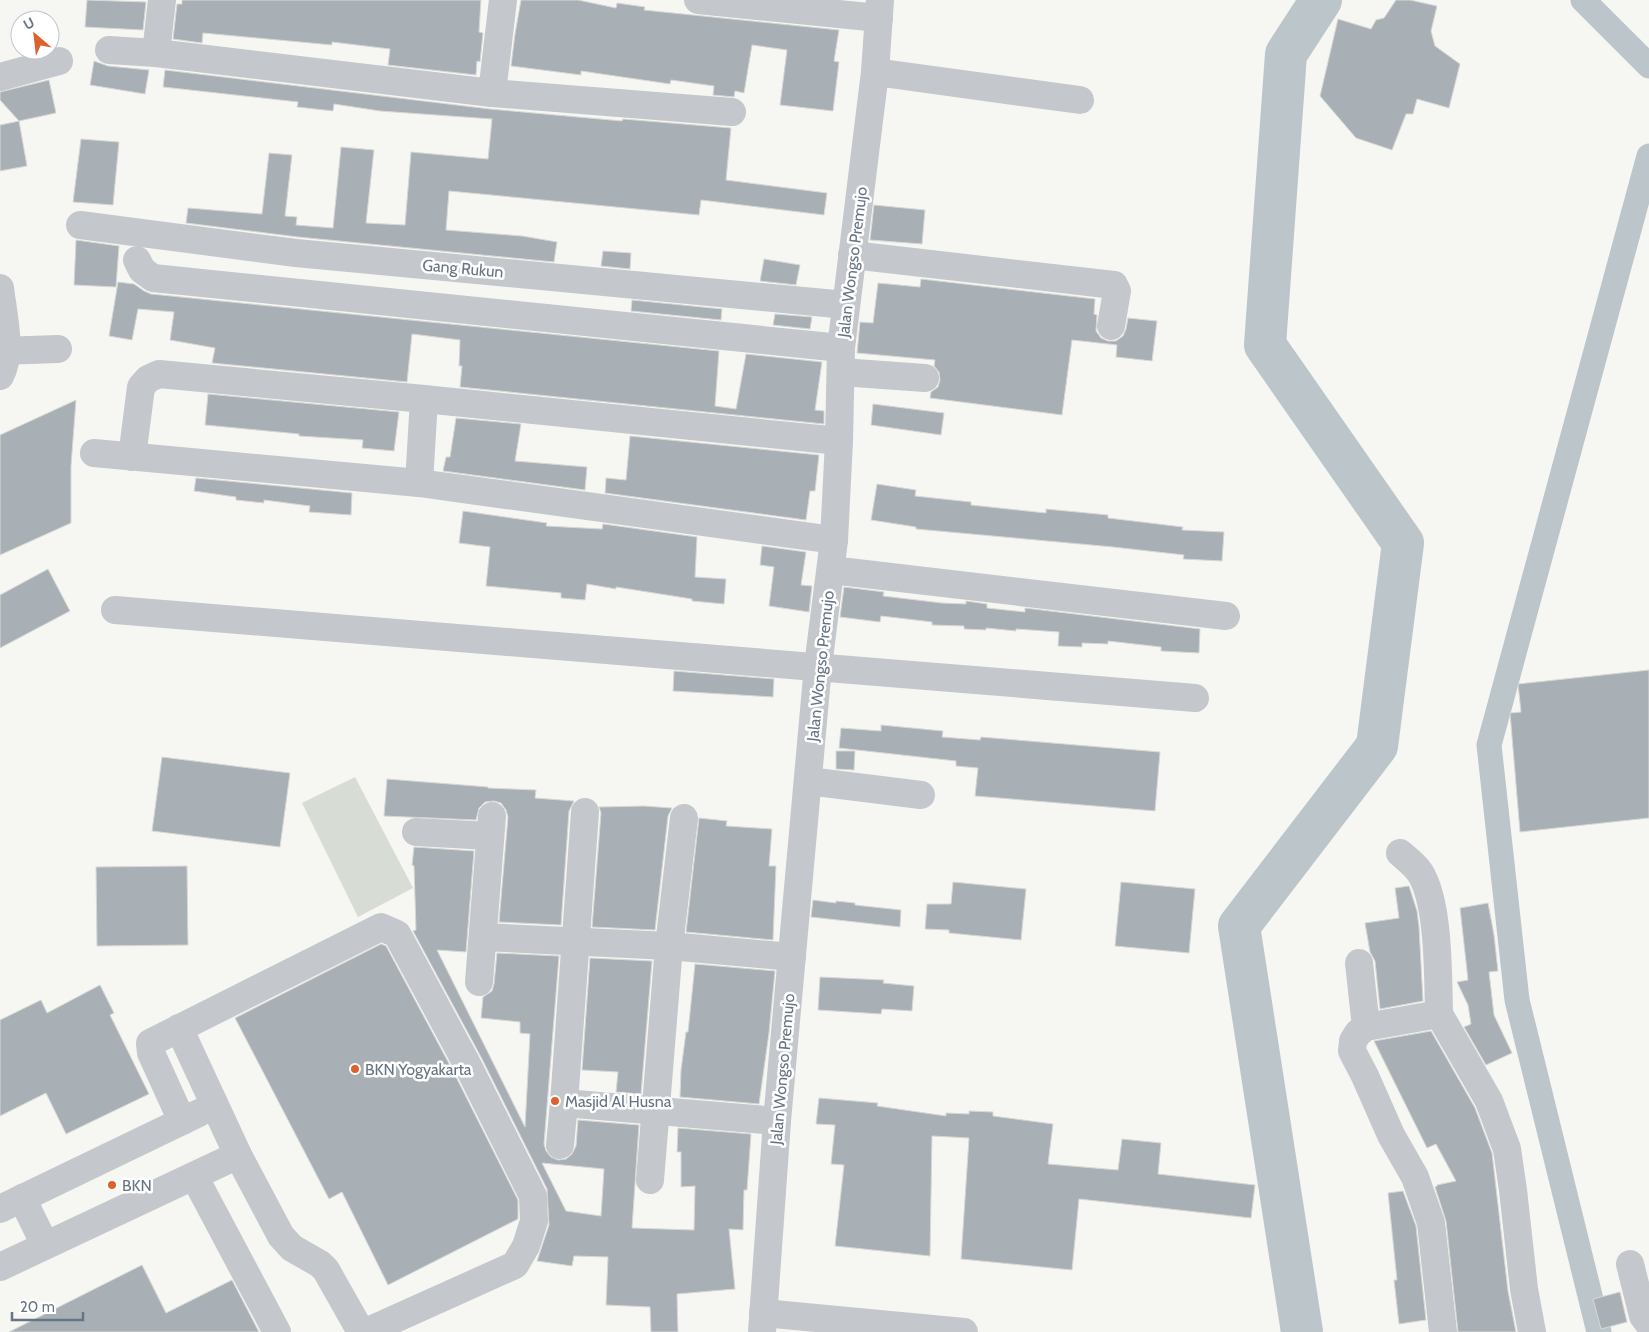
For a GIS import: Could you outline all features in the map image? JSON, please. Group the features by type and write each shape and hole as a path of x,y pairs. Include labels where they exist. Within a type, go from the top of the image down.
{"street":[{"path":"156,53 162,0"},
{"path":"492,93 502,0"},
{"path":"698,0 880,9"},
{"name":"Jalan Wongso Premujo","path":"763,1322 777,1121 818,666 834,540 840,441 841,360 875,72 880,9"},
{"path":"109,50 156,53 492,93 732,112"},
{"path":"0,77 59,61"},
{"path":"875,72 1080,100"},
{"name":"Gang Rukun","path":"80,225 296,253 846,305"},
{"path":"852,256 1114,285 1117,292 1111,326"},
{"path":"137,260 142,270 153,278 841,360 925,378"},
{"path":"0,288 2,360 58,349"},
{"path":"132,457 141,387 148,379 159,374 840,441"},
{"path":"419,483 424,399"},
{"path":"94,453 419,483 834,540"},
{"path":"831,570 1226,616"},
{"path":"115,610 1195,698"},
{"path":"808,781 921,795"},
{"path":"560,1145 585,812"},
{"path":"650,1180 670,946 684,818"},
{"path":"416,832 491,826 478,982"},
{"path":"1400,853 1423,876 1430,896 1437,963 1439,1014 1489,1101 1507,1149 1524,1289 1532,1332"},
{"path":"182,1121 149,1048 150,1043 381,927 397,934 467,1064 533,1196 534,1221 526,1246 515,1265 366,1332"},
{"path":"483,937 670,946 792,957"},
{"path":"1359,963 1366,1027"},
{"path":"1439,1014 1366,1027 1358,1033 1353,1041 1352,1051 1391,1135 1415,1177 1431,1223 1443,1332"},
{"path":"179,1028 238,1155 281,1236 292,1248 320,1264 326,1270 361,1332"},
{"path":"564,1103 777,1121"},
{"path":"44,1245 11,1204 214,1106"},
{"path":"0,1267 238,1155"},
{"path":"194,1176 277,1332"},
{"path":"1630,1264 1643,1316 1649,1324"},
{"path":"763,1322 964,1332"}],"shaded area":[{"path":"355,777 413,888 358,917 302,803"}],"building":[{"path":"87,0 146,2 143,30 85,27"},
{"path":"182,0 481,0 479,32 483,33 480,62 477,61 476,75 388,65 390,49 332,42 332,45 203,33 202,43 173,39 177,4 182,4"},
{"path":"521,0 578,0 616,8 617,3 645,7 644,10 839,30 834,61 839,62 833,111 780,105 787,50 752,45 744,93 735,91 734,97 713,95 714,86 671,80 670,84 581,71 581,75 511,66"},
{"path":"1396,0 1410,0 1437,6 1431,31 1435,46 1460,64 1449,108 1417,99 1413,114 1406,114 1392,150 1356,138 1320,96 1338,19 1371,29 1376,20 1384,18"},
{"path":"94,61 108,66 149,70 145,94 90,85"},
{"path":"165,70 490,109 622,121 623,119 731,128 726,180 827,193 824,215 701,200 699,215 449,191 446,230 522,236 557,242 554,262 298,237 186,223 188,208 262,214 269,153 292,155 285,216 297,217 296,225 333,228 341,147 374,150 366,223 405,225 411,152 488,159 492,119 380,111 334,104 333,111 297,107 298,102 163,87"},
{"path":"49,80 56,113 19,121 0,100 0,92"},
{"path":"19,121 27,166 0,171 0,125"},
{"path":"81,139 119,142 113,205 73,202"},
{"path":"874,205 925,210 922,244 870,240"},
{"path":"76,240 119,246 116,287 74,285"},
{"path":"603,251 631,253 630,269 601,266"},
{"path":"764,259 800,265 796,285 760,281"},
{"path":"921,279 1095,299 1096,331 1101,338 1108,341 1116,341 1123,336 1128,318 1157,321 1152,361 1116,357 1117,345 1072,340 1062,415 930,398 931,392 938,387 940,380 939,372 934,366 935,360 857,353 860,322 873,323 878,283 920,287"},
{"path":"118,282 134,284 151,294 719,351 715,406 736,409 746,354 822,362 815,410 824,411 824,424 460,387 462,366 459,366 460,340 412,334 407,382 212,363 215,348 170,340 174,312 138,309 132,340 109,336"},
{"path":"632,300 722,309 721,320 631,311"},
{"path":"775,314 812,317 810,329 773,325"},
{"path":"208,394 399,412 394,451 362,448 363,440 299,436 299,434 205,425"},
{"path":"76,400 71,466 71,523 0,555 0,435"},
{"path":"873,404 944,413 941,435 871,425"},
{"path":"456,418 521,424 515,461 587,467 585,490 443,471 446,457 450,457"},
{"path":"630,436 819,455 815,491 810,491 806,520 605,493 606,478 626,480"},
{"path":"196,478 352,493 351,515 309,512 310,506 264,500 264,503 236,500 236,497 194,491"},
{"path":"877,484 916,490 915,496 971,502 971,505 1046,513 1046,509 1108,515 1108,518 1183,527 1182,530 1224,532 1222,561 1183,559 1184,555 1113,547 916,529 916,527 871,520"},
{"path":"463,511 547,523 546,526 602,529 603,524 697,537 695,577 726,579 724,604 692,601 692,599 587,584 585,600 561,598 561,593 486,586 490,547 459,543"},
{"path":"762,546 806,552 801,585 812,586 809,612 769,606 774,567 760,565"},
{"path":"48,569 70,611 0,648 0,595"},
{"path":"844,587 884,592 883,596 942,603 966,604 966,601 987,604 987,608 1025,612 1025,608 1200,629 1199,653 1161,651 1161,647 1108,641 1108,644 1082,643 1082,647 1058,646 1059,632 986,628 986,630 964,629 964,626 932,625 932,622 881,616 880,622 840,617"},
{"path":"1649,670 1649,818 1520,832 1510,713 1521,712 1518,684"},
{"path":"674,671 774,679 773,697 673,691"},
{"path":"881,725 943,731 942,737 980,740 981,737 1160,752 1155,811 975,796 978,768 956,766 956,761 839,748 841,728 881,731"},
{"path":"836,751 855,751 854,770 836,769"},
{"path":"162,757 290,773 280,847 152,831"},
{"path":"387,779 488,788 536,790 535,798 574,801 569,811 561,925 499,922 508,817 501,803 494,801 485,802 479,808 476,820 384,816"},
{"path":"644,806 672,808 668,816 655,930 592,927 601,813 599,807"},
{"path":"699,818 727,821 726,826 772,829 769,866 776,866 773,940 686,932"},
{"path":"414,847 474,851 466,952 437,950 525,1127 530,1034 520,1033 520,1022 481,1018 483,997 492,991 497,953 559,956 544,1144 546,1151 551,1157 558,1160 566,1159 572,1154 576,1146 578,1120 639,1125 632,1228 694,1230 695,1186 681,1187 681,1152 677,1152 678,1128 751,1134 747,1190 744,1190 743,1230 729,1229 735,1289 677,1294 678,1332 651,1332 650,1307 606,1305 608,1257 574,1256 572,1266 537,1261 549,1225 547,1189 481,1057 413,931 416,930 414,866 412,865","holes":["542,1163 604,1169 601,1216 566,1211"]},
{"path":"187,866 188,945 97,946 96,867"},
{"path":"953,882 1026,889 1021,940 949,933 949,930 925,929 927,904 951,904"},
{"path":"1121,882 1195,889 1189,953 1115,946"},
{"path":"1409,886 1417,911 1419,927 1423,1001 1380,1009 1375,961 1370,952 1365,923 1399,918 1395,888"},
{"path":"813,900 855,903 855,905 901,910 900,927 811,917"},
{"path":"1488,903 1498,971 1489,972 1494,1015 1512,1053 1486,1065 1464,1027 1471,1024 1468,1005 1457,982 1468,980 1460,908"},
{"name":"BKN Yogyakarta","path":"381,944 386,946 453,1071 518,1200 518,1219 388,1285 342,1192 329,1199 235,1018"},
{"path":"590,958 652,961 641,1094 616,1092 618,1072 582,1070"},
{"path":"695,964 775,971 759,1104 680,1097 681,1070 686,1032 688,1032"},
{"path":"820,977 884,980 883,983 914,986 912,1011 882,1009 881,1014 818,1010"},
{"path":"100,985 114,1013 110,1015 149,1094 66,1134 46,1093 0,1116 0,1020 41,1000 47,1013"},
{"path":"1431,1031 1475,1108 1492,1153 1508,1291 1516,1332 1458,1332 1446,1221 1435,1187 1456,1181 1436,1144 1427,1148 1374,1041"},
{"path":"819,1098 878,1103 877,1106 946,1116 946,1113 969,1114 969,1111 993,1112 993,1116 1053,1124 1048,1164 1118,1170 1122,1139 1161,1143 1158,1174 1255,1185 1251,1218 1079,1199 1072,1270 961,1259 969,1138 932,1136 930,1256 835,1246 844,1165 831,1164 835,1125 816,1124"},
{"path":"1403,1191 1416,1226 1426,1320 1399,1324 1394,1280 1397,1280 1388,1193"},
{"path":"142,1265 166,1313 232,1280 259,1332 9,1332"},
{"path":"1620,1292 1627,1322 1601,1329 1593,1299"}],"waterway":[{"path":"1302,1332 1239,926 1377,746 1403,543 1265,345 1286,54 1321,0"},
{"path":"1583,0 1649,66"},
{"path":"1599,1332 1517,1000 1489,745 1649,156"}],"place":[{"name":"BKN Yogyakarta","path":"355,1069"},
{"name":"Masjid Al Husna","path":"555,1101"},
{"name":"BKN","path":"112,1185"}]}
